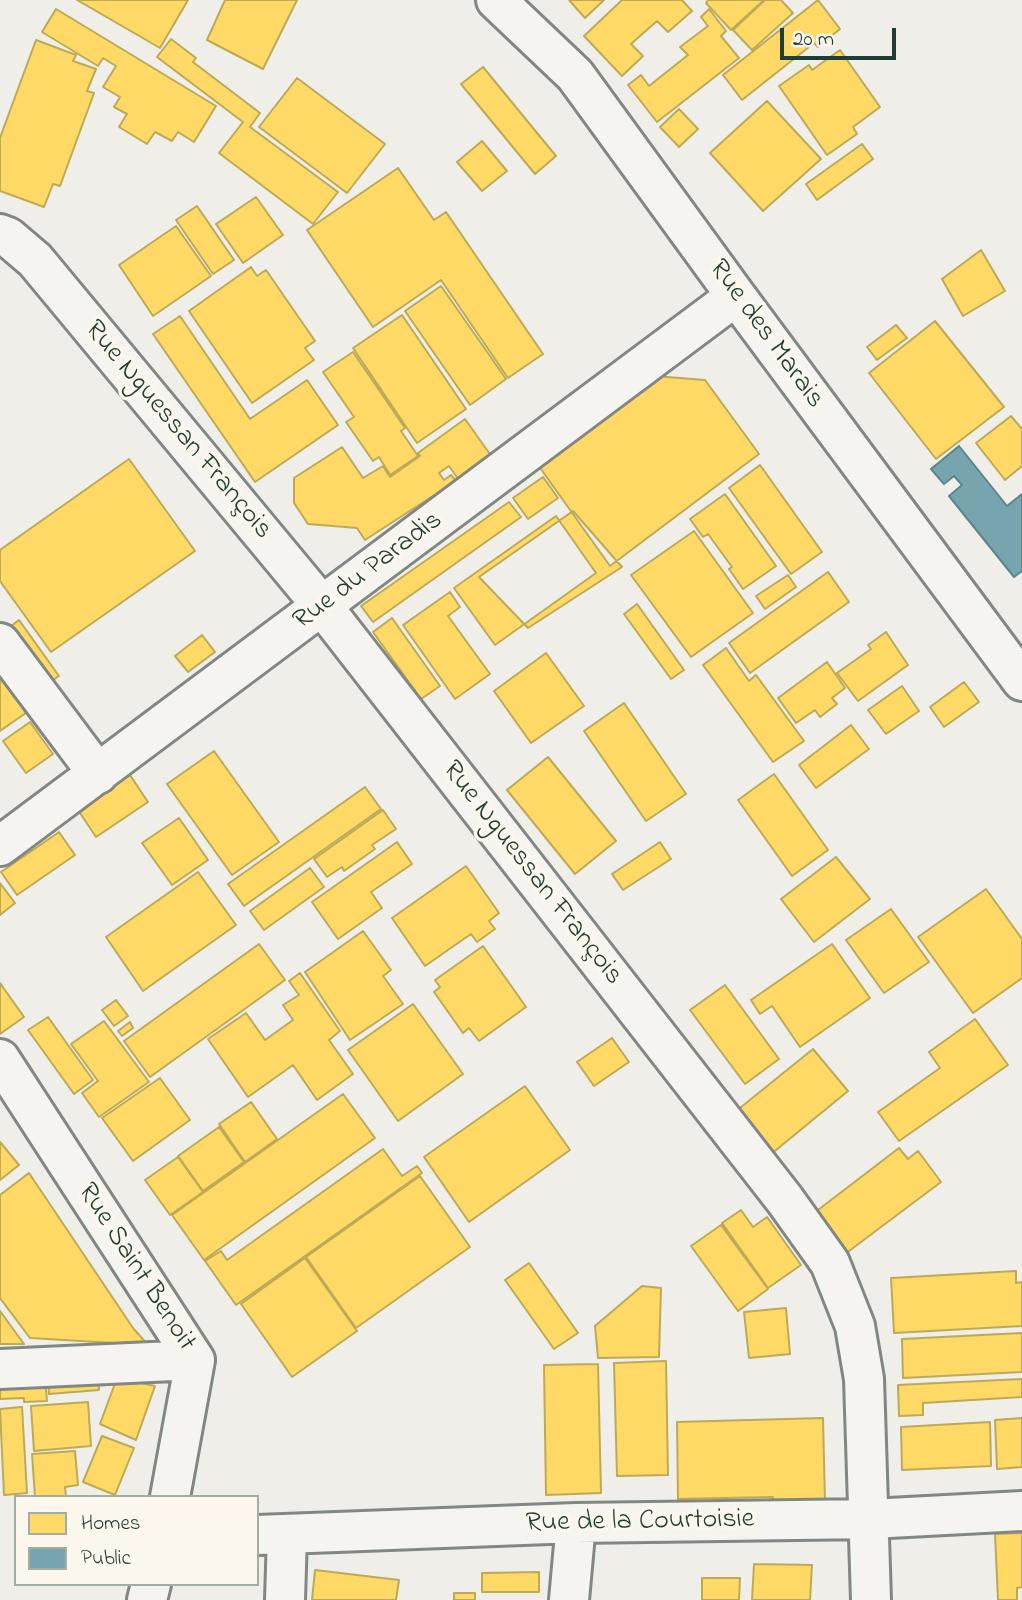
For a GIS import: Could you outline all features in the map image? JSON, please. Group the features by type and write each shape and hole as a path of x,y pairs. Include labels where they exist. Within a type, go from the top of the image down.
{"street":[{"name":"Rue des Marais","path":"496,0 575,75 1022,681"},
{"name":"Rue Nguessan François","path":"0,234 8,237 34,260 323,607 760,1167 830,1263 855,1326 864,1379 870,1520 870,1600"},
{"name":"Rue du Paradis","path":"0,846 736,296"},
{"path":"0,643 98,774"},
{"name":"Rue Saint Benoit","path":"0,1059 195,1360 170,1495"},
{"path":"0,1369 195,1360"},
{"name":"Rue de la Courtoisie","path":"272,1535 576,1524 870,1520 1022,1511"},
{"path":"569,1600 576,1524"},
{"path":"272,1535 285,1600"}],"building: Homes":[{"path":"77,0 188,0 160,48"},
{"path":"225,0 297,0 263,69 207,40"},
{"path":"569,0 604,0 585,18"},
{"path":"622,0 682,0 692,11 668,32 657,21 631,44 643,56 622,76 584,36"},
{"path":"708,0 764,0 731,30 706,3"},
{"path":"765,0 781,0 793,13 752,50 733,30"},
{"path":"818,0 840,29 818,47 814,43 742,100 723,75"},
{"path":"56,9 216,106 194,142 178,132 172,141 155,132 147,144 119,127 127,114 114,107 120,97 103,87 116,66 103,58 98,66 42,32"},
{"path":"709,9 726,31 721,36 739,58 657,122 628,85 641,75 649,86 688,55 680,47 708,26 701,17"},
{"path":"171,39 196,58 193,62 260,113 250,127 338,192 313,224 219,153 243,122 157,57"},
{"path":"36,40 76,55 73,61 96,69 87,91 94,93 60,186 53,184 44,207 0,191 0,138"},
{"path":"840,50 880,107 853,127 857,134 827,155 779,86 809,65 812,70"},
{"path":"483,67 556,156 535,174 461,84"},
{"path":"297,78 385,144 347,193 259,127"},
{"path":"767,101 821,159 763,211 710,153"},
{"path":"679,109 698,129 679,147 660,127"},
{"path":"482,141 507,171 482,191 457,162"},
{"path":"862,144 873,159 817,200 806,184"},
{"path":"398,168 434,220 446,212 543,354 508,378 441,280 373,327 307,230"},
{"path":"256,197 283,235 243,263 216,224"},
{"path":"197,206 234,260 213,274 176,220"},
{"path":"176,226 211,276 153,316 119,265"},
{"path":"981,250 1005,291 963,316 942,279"},
{"path":"251,267 257,276 266,270 315,341 305,348 314,360 252,403 189,311"},
{"path":"441,286 506,379 470,405 405,311"},
{"path":"402,315 466,409 417,443 353,348"},
{"path":"180,316 250,419 307,380 338,425 255,482 153,334"},
{"path":"935,321 1004,407 936,459 869,373"},
{"path":"896,325 907,338 877,360 867,347"},
{"path":"353,352 405,428 401,431 418,456 390,475 379,457 373,461 346,422 354,417 323,372"},
{"path":"655,376 705,380 759,454 610,566 538,465"},
{"path":"1011,416 1022,429 1022,466 1005,480 976,443"},
{"path":"465,419 492,457 461,483 449,466 439,473 444,480 451,475 456,481 365,540 357,528 308,524 294,503 294,478 342,447 363,478 383,466 390,477"},
{"path":"129,459 195,551 51,652 0,581 0,550"},
{"path":"760,465 822,552 791,574 729,488"},
{"path":"543,477 558,498 528,519 513,498"},
{"path":"725,494 776,566 743,589 729,569 732,567 708,534 703,537 690,519"},
{"path":"509,502 521,517 373,622 361,606"},
{"path":"573,511 622,567 528,628 479,577"},
{"path":"556,516 596,573 495,645 454,588"},
{"path":"694,531 753,613 691,657 631,575"},
{"path":"828,572 849,602 750,673 729,643"},
{"path":"788,575 796,587 765,609 756,596"},
{"path":"450,592 460,607 448,616 490,674 455,699 403,625"},
{"path":"637,604 684,670 671,679 624,614"},
{"path":"392,618 440,686 421,699 373,632"},
{"path":"19,620 59,676 40,689 1,634"},
{"path":"886,632 908,665 858,701 837,673 871,649 868,645"},
{"path":"202,635 215,652 188,672 175,656"},
{"path":"726,648 749,681 756,675 804,741 773,762 703,665"},
{"path":"546,653 584,706 531,743 494,691"},
{"path":"0,660 33,708 0,731"},
{"path":"827,662 845,688 832,698 837,704 820,717 815,710 796,723 778,698"},
{"path":"964,682 979,702 944,727 930,707"},
{"path":"902,686 919,711 886,734 868,710"},
{"path":"624,703 686,794 646,821 584,731"},
{"path":"30,722 53,754 26,773 3,741"},
{"path":"851,725 869,749 816,788 799,765"},
{"path":"214,751 279,842 232,875 167,784"},
{"path":"548,757 616,841 575,874 507,790"},
{"path":"774,774 828,850 792,876 738,800"},
{"path":"130,775 148,802 96,837 78,810"},
{"path":"365,787 381,809 244,906 228,884"},
{"path":"383,810 396,829 372,845 375,849 344,871 342,867 327,877 314,859"},
{"path":"179,818 208,860 172,885 142,843"},
{"path":"59,832 75,855 17,895 1,872"},
{"path":"397,842 412,864 371,892 382,908 338,939 312,902"},
{"path":"660,842 671,859 623,890 612,874"},
{"path":"836,857 870,899 814,942 781,899"},
{"path":"466,866 499,913 489,921 495,929 477,942 471,934 425,966 392,918"},
{"path":"310,868 324,887 264,930 250,911"},
{"path":"198,872 236,925 143,991 106,937"},
{"path":"0,883 15,903 0,915"},
{"path":"986,889 1022,939 1022,978 973,1013 918,937"},
{"path":"891,909 929,962 884,993 846,940"},
{"path":"363,931 391,970 383,976 403,1004 350,1040 305,972"},
{"path":"259,944 285,980 150,1077 124,1041"},
{"path":"832,944 870,998 800,1047 772,1006 760,1014 751,1000"},
{"path":"483,946 526,1007 479,1041 469,1028 463,1033 434,992 440,987 435,980"},
{"path":"300,973 340,1031 329,1040 353,1074 317,1100 293,1065 248,1097 208,1039 246,1013 265,1040 293,1020 283,1005 299,995 289,981"},
{"path":"0,983 24,1017 0,1034"},
{"path":"725,985 779,1059 745,1084 690,1010"},
{"path":"116,1000 128,1016 114,1026 102,1010"},
{"path":"413,1004 463,1074 398,1121 348,1050"},
{"path":"48,1017 93,1080 74,1094 28,1030"},
{"path":"975,1019 1008,1065 899,1141 878,1112 940,1068 929,1052"},
{"path":"104,1021 149,1082 99,1117 82,1093 98,1081 71,1044"},
{"path":"130,1022 133,1028 122,1036 118,1031"},
{"path":"612,1038 629,1062 594,1086 577,1062"},
{"path":"813,1049 848,1091 770,1155 735,1112"},
{"path":"160,1078 190,1120 133,1161 102,1118"},
{"path":"525,1086 570,1150 469,1222 424,1157"},
{"path":"343,1094 375,1138 204,1260 172,1215"},
{"path":"251,1102 277,1139 245,1162 219,1124"},
{"path":"219,1127 244,1162 203,1191 178,1156"},
{"path":"0,1142 19,1165 0,1180"},
{"path":"899,1148 908,1159 918,1151 941,1182 845,1254 814,1213"},
{"path":"383,1149 402,1176 417,1166 422,1173 236,1305 205,1261 221,1251 227,1260"},
{"path":"178,1157 203,1192 170,1215 145,1180"},
{"path":"29,1173 133,1328 148,1345 30,1338 0,1298 0,1195"},
{"path":"420,1176 470,1247 356,1328 306,1257"},
{"path":"741,1210 753,1227 767,1217 801,1265 768,1288 722,1223"},
{"path":"721,1225 768,1289 738,1311 691,1246"},
{"path":"305,1258 357,1331 292,1377 241,1304"},
{"path":"529,1263 578,1333 554,1349 505,1280"},
{"path":"1016,1271 1016,1283 1022,1282 1022,1326 894,1333 891,1278"},
{"path":"642,1286 661,1288 659,1357 598,1358 595,1326"},
{"path":"786,1308 790,1354 749,1358 744,1312"},
{"path":"0,1311 24,1344 0,1344"},
{"path":"1022,1333 1022,1372 903,1378 902,1339"},
{"path":"666,1361 668,1475 617,1476 614,1363"},
{"path":"598,1364 601,1493 546,1495 544,1365"},
{"path":"98,1370 99,1390 49,1394 48,1374"},
{"path":"45,1377 47,1401 0,1399 0,1379"},
{"path":"117,1378 155,1386 136,1440 100,1424"},
{"path":"1022,1379 1022,1397 923,1403 923,1415 899,1416 898,1385"},
{"path":"88,1402 91,1446 34,1451 31,1406"},
{"path":"22,1407 27,1493 4,1495 0,1409"},
{"path":"823,1418 825,1503 773,1505 773,1497 678,1499 677,1422"},
{"path":"1022,1418 1022,1467 997,1469 995,1420"},
{"path":"990,1422 991,1466 902,1470 901,1427"},
{"path":"102,1436 134,1448 115,1495 83,1482"},
{"path":"75,1451 78,1485 65,1487 66,1495 35,1495 32,1454"},
{"path":"1022,1533 1022,1587 1017,1588 1017,1600 998,1600 995,1534"},
{"path":"754,1564 812,1565 810,1600 752,1600"},
{"path":"315,1570 399,1580 396,1600 312,1600"},
{"path":"539,1572 539,1592 482,1592 482,1573"},
{"path":"702,1578 740,1578 739,1600 702,1600"},
{"path":"454,1593 475,1593 475,1600 454,1600"}],"building: Public":[{"path":"959,446 1007,506 1022,494 1022,571 1014,577 949,496 962,485 954,476 944,484 931,469"}]}
